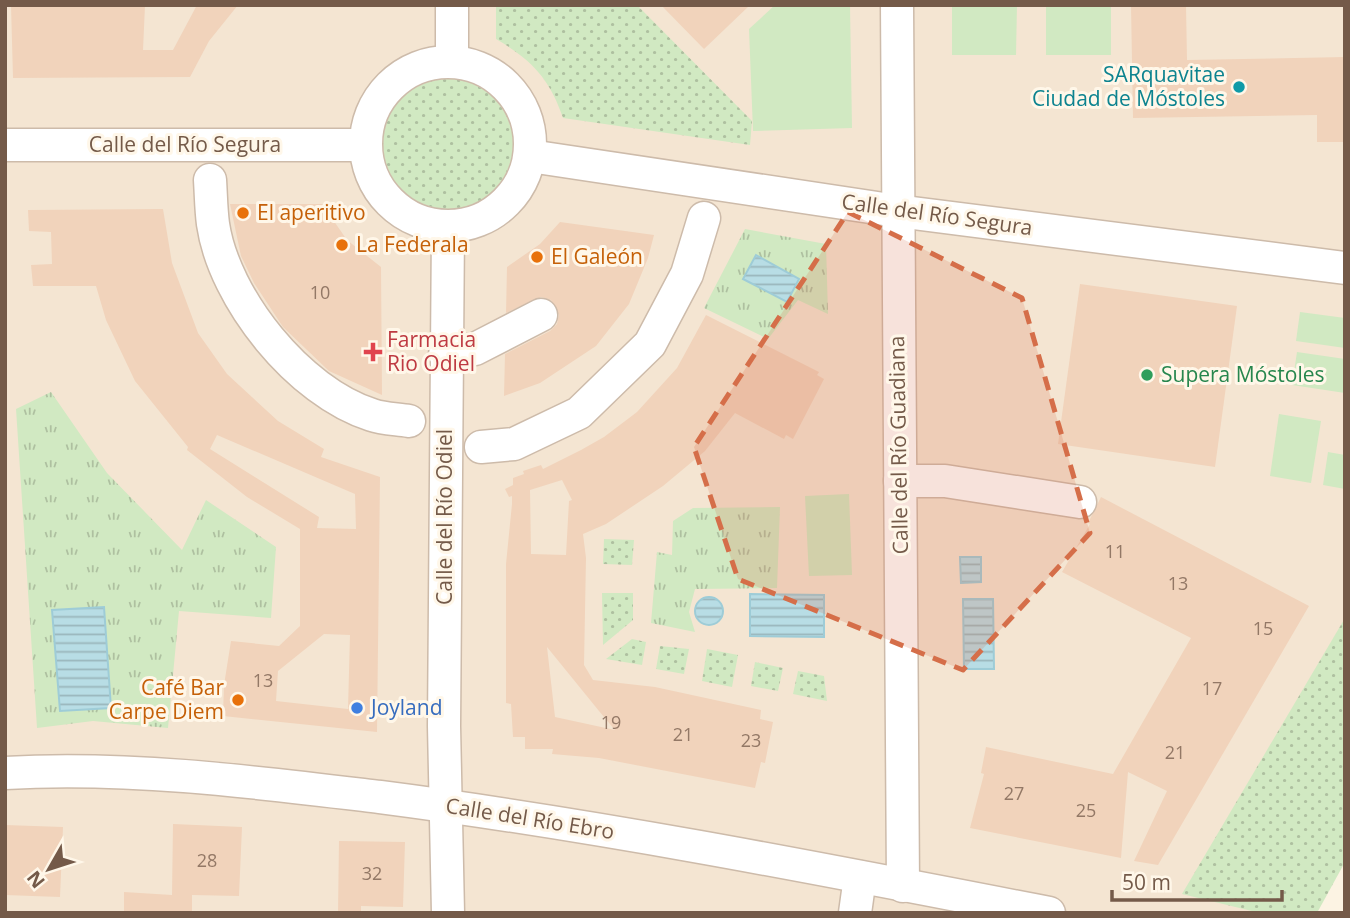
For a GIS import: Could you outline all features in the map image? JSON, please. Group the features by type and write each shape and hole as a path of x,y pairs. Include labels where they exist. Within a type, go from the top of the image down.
{"street":[{"path":"452,5 452,61"},
{"name":"Calle del Río Guadiana","path":"897,5 904,886"},
{"path":"452,61 479,67 500,80 520,104 530,132 530,156 518,189 494,214 474,223 448,227 421,223 398,211 380,192 367,164 365,145 368,119 383,92 405,73 423,65 452,61"},
{"name":"Calle del Río Segura","path":"5,145 365,145"},
{"name":"Calle del Río Segura","path":"530,156 897,211 1345,268"},
{"path":"210,180 213,225 227,270 246,307 271,341 302,373 337,399 373,416 409,421"},
{"path":"481,447 514,444 579,413 650,344 687,274 704,218"},
{"name":"Calle del Río Odiel","path":"448,227 445,354 448,913"},
{"path":"445,354 475,349 541,315"},
{"path":"900,481 945,481 1080,502"},
{"name":"Calle del Río Ebro","path":"5,774 75,770 161,773 510,814 1049,913"},
{"path":"855,913 860,877"}],"highlighted area":[{"path":"848,212 1022,298 1090,533 963,670 738,579 694,447"}],"shaded area":[{"path":"5,5 1345,5 1345,815 1295,913 5,913"}],"green space":[{"path":"496,5 637,5 752,121 750,145 563,118 546,81 530,63 496,39"},
{"path":"775,5 850,5 852,128 753,131 749,29"},
{"path":"952,5 1017,5 1016,55 952,55"},
{"path":"1046,5 1111,5 1111,55 1046,55"},
{"path":"448,79 473,84 494,98 508,119 513,144 508,169 494,190 473,204 448,209 423,204 402,190 388,169 383,144 388,119 402,98 423,84"},
{"path":"745,229 826,244 828,314 798,300 768,339 704,308"},
{"path":"1300,312 1345,318 1345,348 1296,341"},
{"path":"1297,352 1345,359 1345,393 1292,385"},
{"path":"51,392 107,473 182,550 206,500 276,547 271,618 179,611 168,728 93,721 37,728 16,409"},
{"path":"1279,414 1321,421 1311,483 1270,476"},
{"path":"1328,452 1345,455 1345,489 1323,485"},
{"path":"849,494 852,575 809,576 805,496"},
{"path":"780,507 777,588 695,589 689,612 695,632 651,623 657,552 672,555 673,521 693,508"},
{"path":"604,539 634,540 632,565 603,564"},
{"path":"602,593 633,593 633,620 603,645"},
{"path":"1345,618 1345,862 1317,913 1260,913 1182,894"},
{"path":"632,639 646,642 642,665 606,659"},
{"path":"660,646 689,649 684,674 656,669"},
{"path":"707,649 738,655 732,687 702,681"},
{"path":"755,662 783,668 778,691 751,686"},
{"path":"798,671 824,676 827,701 793,694"}],"water":[{"path":"756,255 799,279 787,302 743,279"},
{"path":"960,557 981,557 981,582 961,583"},
{"path":"750,594 824,595 824,637 750,636"},
{"path":"709,597 719,601 723,611 719,621 709,625 699,621 695,611 699,601"},
{"path":"963,599 993,599 994,669 964,669"},
{"path":"104,607 111,708 60,711 52,610"}],"building":[{"path":"11,5 145,5 143,50 173,50 197,5 238,5 209,41 190,77 13,78"},
{"path":"661,5 750,5 704,49"},
{"name":"SARquavitae Ciudad de Móstoles","path":"1131,5 1186,5 1187,60 1345,57 1345,142 1317,142 1317,115 1133,118"},
{"path":"230,204 322,204 347,240 381,267 382,395 329,371 283,327 254,283 241,256"},
{"path":"163,209 172,263 198,333 227,374 278,421 324,449 321,457 380,477 377,732 223,716 224,685 231,641 279,646 300,626 300,529 247,497 187,450 188,447 135,381 106,320 96,286 33,286 31,265 52,264 51,232 29,231 28,210","holes":["217,435 355,494 356,529 317,528 319,517 210,449","324,634 350,635 348,709 276,701 278,671"]},
{"path":"560,222 654,235 648,258 629,304 596,346 540,383 504,396 505,354 550,331 557,324 559,315 551,300 541,297 506,313 507,267 540,244"},
{"name":"Supera Móstoles","path":"1080,284 1237,306 1215,467 1058,444"},
{"path":"706,315 819,372 817,375 824,379 793,439 786,435 784,439 735,413 705,451 663,486 606,524 583,534 586,558 584,665 593,680 655,687 761,710 760,719 773,722 765,763 761,762 755,788 599,758 552,754 553,749 525,749 525,737 513,737 511,704 506,703 506,564 512,496 509,497 505,489 513,485 513,478 524,474 523,471 541,465 543,469 604,437 637,412 677,368","holes":["562,480 572,500 569,501 566,555 531,554 530,490","547,647 599,711 615,730 555,717"]},
{"path":"1101,497 1309,606 1158,865 1134,861 1167,791 1128,772 1121,858 970,828 984,774 981,773 986,747 1113,774 1191,638 1062,572 1090,524 1088,523"},
{"path":"173,824 242,827 239,896 192,895 192,913 124,913 124,892 172,895"},
{"path":"5,825 63,827 60,897 5,895"},
{"path":"339,841 405,842 403,907 361,906 361,913 338,913"}],"place":[{"name":"SARquavitae Ciudad de Móstoles","path":"1239,87"},
{"name":"El aperitivo","path":"243,213"},
{"name":"La Federala","path":"342,245"},
{"name":"El Galeón","path":"537,257"},
{"name":"Farmacia Rio Odiel","path":"373,352"},
{"name":"Supera Móstoles","path":"1147,375"},
{"name":"Café Bar Carpe Diem","path":"238,700"},
{"name":"Joyland","path":"357,708"}]}
